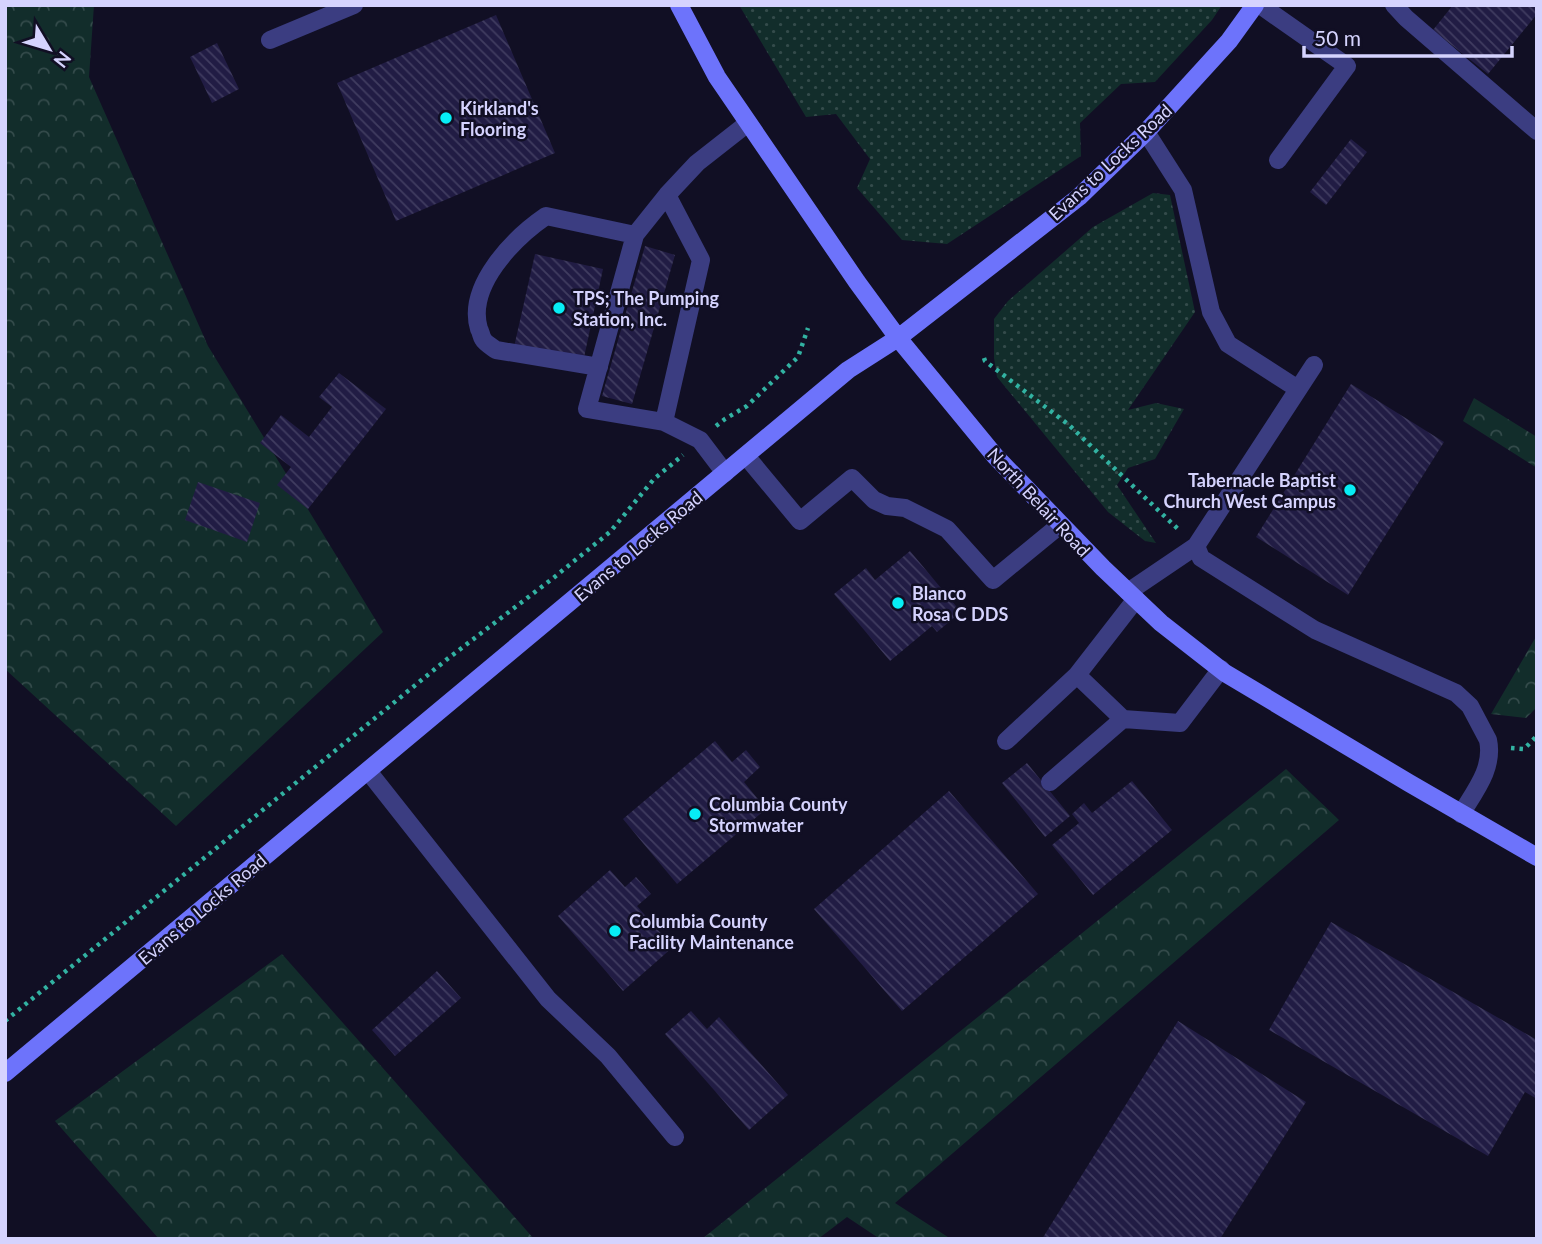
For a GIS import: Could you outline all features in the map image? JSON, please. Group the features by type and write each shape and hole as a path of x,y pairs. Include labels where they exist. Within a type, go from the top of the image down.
{"street":[{"path":"270,40 354,5"},
{"name":"North Belair Road","path":"679,5 718,77 748,123 898,338 995,456 1060,525 1161,622 1220,669 1537,857"},
{"path":"1257,5 1347,66 1278,160"},
{"name":"Evans to Locks Road","path":"5,1073 848,370 898,338 1079,197 1146,132 1229,41 1257,5"},
{"path":"1394,5 1537,131"},
{"path":"725,473 701,440 664,422 587,409 635,235 697,163 748,123"},
{"path":"1146,132 1183,190 1210,312 1228,344 1298,389"},
{"path":"664,422 701,260 667,195"},
{"path":"599,367 496,350 483,340 477,320 478,301 489,274 510,246 546,216 635,235"},
{"path":"1006,741 1077,675 1132,595 1196,546 1314,365"},
{"path":"746,456 800,521 852,478 874,500 887,506 905,508 947,529 993,580 1060,525"},
{"path":"1196,546 1201,558 1315,630 1456,693 1470,706 1490,746 1487,771 1461,814"},
{"path":"1077,675 1123,719 1180,723 1220,669"},
{"path":"1050,782 1123,719"},
{"path":"368,771 548,999 608,1056 675,1137"}],"path":[{"path":"5,1021 446,660 610,532 654,479 725,419 747,405 798,357 808,328"},
{"path":"984,358 1069,425 1196,546"},
{"path":"1490,746 1524,749 1537,736"}],"green space":[{"path":"5,5 94,5 89,77 208,346 383,632 176,826 5,669"},
{"path":"739,5 1222,5 1212,20 1155,82 1121,84 1080,123 1081,156 947,244 902,240 857,188 870,159 836,114 806,117"},
{"path":"1153,193 1170,195 1195,312 1128,410 1156,403 1184,409 1155,459 1128,468 1117,485 1156,543 1145,541 1108,512 997,377 994,358 994,319 1008,301 1093,227"},
{"path":"1474,398 1537,437 1537,468 1463,421"},
{"path":"1537,635 1537,707 1526,718 1491,714"},
{"path":"1286,769 1339,820 895,1203 951,1239 880,1239 847,1217 818,1239 702,1239"},
{"path":"282,954 534,1239 159,1239 55,1121"}],"building":[{"path":"1453,5 1537,5 1537,14 1488,74 1433,30"},
{"name":"Kirkland's Flooring","path":"496,15 555,153 396,221 337,83"},
{"path":"217,43 239,89 212,103 190,57"},
{"path":"1351,139 1367,152 1326,205 1310,192"},
{"path":"645,246 675,255 632,404 602,396"},
{"name":"TPS; The Pumping Station, Inc.","path":"535,254 603,269 583,362 514,347"},
{"path":"339,373 386,409 308,509 277,485 291,467 260,443 281,415 309,437 332,407 319,397"},
{"name":"Tabernacle Baptist Church West Campus","path":"1351,384 1444,442 1348,595 1256,537"},
{"path":"198,482 260,503 247,542 185,520"},
{"name":"Blanco Rosa C DDS","path":"910,551 961,612 937,632 932,626 890,661 834,594 866,568 875,580"},
{"name":"Columbia County Stormwater","path":"715,741 732,762 746,750 760,767 744,782 766,809 677,884 623,819"},
{"path":"1027,763 1070,816 1045,837 1002,783"},
{"path":"1132,781 1172,830 1093,895 1052,845 1079,823 1072,814 1084,803 1092,813"},
{"path":"949,791 1038,894 902,1011 814,909"},
{"name":"Columbia County Facility Maintenance","path":"610,870 625,887 636,877 651,894 637,906 673,947 623,991 558,916"},
{"path":"1331,922 1537,1040 1537,1099 1525,1092 1488,1156 1269,1030"},
{"path":"437,971 461,998 395,1056 372,1030"},
{"path":"691,1011 707,1029 719,1017 788,1095 749,1130 665,1034"},
{"path":"1178,1021 1306,1102 1220,1239 1042,1239"}],"place":[{"name":"Kirkland's Flooring","path":"446,118"},
{"name":"TPS; The Pumping Station, Inc.","path":"559,308"},
{"name":"Tabernacle Baptist Church West Campus","path":"1350,490"},
{"name":"Blanco Rosa C DDS","path":"898,603"},
{"name":"Columbia County Stormwater","path":"695,814"},
{"name":"Columbia County Facility Maintenance","path":"615,931"}]}
